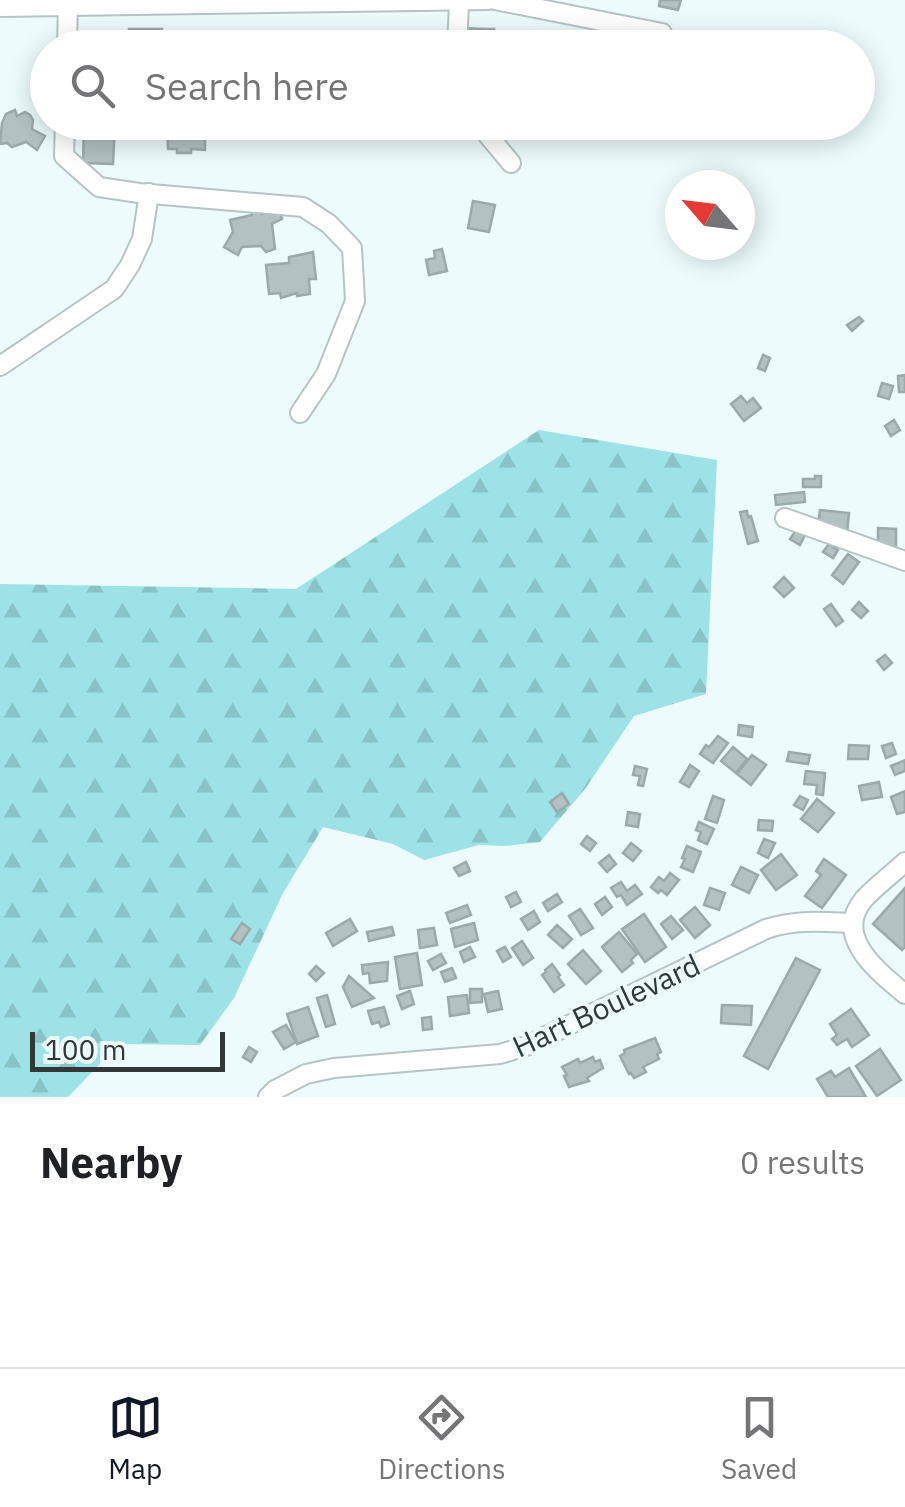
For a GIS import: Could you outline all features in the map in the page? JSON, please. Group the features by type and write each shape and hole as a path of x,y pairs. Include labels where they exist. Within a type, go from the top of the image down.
{"street":[{"path":"0,7 68,3 488,0"},
{"path":"495,0 647,30"},
{"path":"458,30 459,2"},
{"path":"67,30 68,3"},
{"path":"64,140 64,156 99,186 303,207 328,224 352,248 354,302 326,374 300,413"},
{"path":"492,140 512,163"},
{"path":"0,366 114,289 142,239 149,193"},
{"path":"785,518 905,561"},
{"path":"905,862 865,899 853,923 854,936 872,966 905,994"},
{"name":"Hart Boulevard","path":"268,1097 306,1074 334,1068 500,1054 526,1046 766,929 797,922 853,923"}],"green space":[{"path":"539,430 717,460 706,694 634,716 585,789 540,842 479,845 424,860 393,844 323,827 283,893 234,998 200,1045 119,1044 68,1097 0,1097 0,584 296,589"}],"building":[{"path":"660,0 681,0 678,10 659,6"},
{"path":"15,110 17,116 25,112 30,115 30,140 43,140 37,150 26,142 12,147 0,144 6,114"},
{"path":"84,140 114,140 113,164 83,163"},
{"path":"168,140 205,140 205,150 177,153 177,149 168,149"},
{"path":"473,201 495,205 489,232 468,228"},
{"path":"260,206 262,214 278,208 282,219 272,224 275,249 266,252 261,246 242,247 238,255 224,247 233,232 230,220 252,215 251,207"},
{"path":"442,249 447,271 429,275 426,260 435,258 434,251"},
{"path":"313,252 316,279 309,279 310,294 281,298 280,293 269,294 266,265 289,263 289,257"},
{"path":"859,317 863,321 852,331 847,325"},
{"path":"763,355 770,358 765,371 758,368"},
{"path":"905,375 905,392 899,392 898,376"},
{"path":"882,383 893,386 889,399 878,396"},
{"path":"741,396 747,403 753,398 761,408 744,421 731,404"},
{"path":"894,420 900,430 891,436 885,426"},
{"path":"821,476 821,487 803,487 803,479"},
{"path":"804,492 805,502 776,505 775,495"},
{"path":"820,510 849,513 847,532 818,528"},
{"path":"747,511 758,541 748,544 740,512"},
{"path":"878,528 896,529 896,547 878,546"},
{"path":"796,530 805,535 800,545 790,539"},
{"path":"829,544 838,550 833,558 823,552"},
{"path":"848,554 859,562 843,584 832,575"},
{"path":"784,577 794,588 784,597 774,587"},
{"path":"859,602 868,611 861,618 852,610"},
{"path":"831,604 843,621 836,626 824,609"},
{"path":"885,655 892,663 884,670 877,661"},
{"path":"739,725 753,727 752,737 738,735"},
{"path":"718,736 728,743 713,763 700,754"},
{"path":"892,743 896,754 886,758 882,746"},
{"path":"849,745 869,746 868,759 848,759"},
{"path":"733,747 747,759 736,773 721,761"},
{"path":"789,752 810,755 808,764 787,761"},
{"path":"752,755 766,765 751,785 737,774"},
{"path":"905,760 905,771 895,775 891,766"},
{"path":"690,765 699,771 689,787 680,782"},
{"path":"635,766 647,769 643,786 638,785 640,776 633,775"},
{"path":"806,771 825,773 823,795 816,794 817,785 804,784"},
{"path":"879,782 882,797 862,800 859,786"},
{"path":"905,791 905,812 897,814 891,797"},
{"path":"562,793 569,804 557,812 550,802"},
{"path":"713,796 724,800 717,823 705,819"},
{"path":"800,796 808,800 803,810 794,805"},
{"path":"817,799 834,813 818,832 801,819"},
{"path":"628,812 640,814 638,827 626,825"},
{"path":"759,820 773,821 772,831 758,830"},
{"path":"699,822 714,829 707,844 698,840"},
{"path":"587,836 596,843 590,851 581,844"},
{"path":"764,839 775,843 768,858 758,853"},
{"path":"631,843 641,851 633,861 623,853"},
{"path":"687,846 701,852 693,872 681,867"},
{"path":"781,854 797,875 776,890 761,870"},
{"path":"609,855 616,864 607,872 599,863"},
{"path":"824,859 846,875 822,908 805,896 821,875 816,871"},
{"path":"466,862 470,871 459,876 454,868"},
{"path":"741,867 758,875 749,893 732,885"},
{"path":"670,873 679,880 667,895 651,887 659,877 664,881"},
{"path":"621,882 627,891 635,885 642,894 627,905 611,888"},
{"path":"710,888 725,893 719,910 704,905"},
{"path":"905,888 905,947 902,950 873,924"},
{"path":"516,892 521,902 511,907 506,897"},
{"path":"557,894 562,902 548,911 543,903"},
{"path":"605,897 612,907 602,915 595,904"},
{"path":"467,905 471,915 450,923 446,913"},
{"path":"695,907 710,925 695,938 680,920"},
{"path":"580,909 593,928 581,935 569,916"},
{"path":"534,911 540,922 528,930 521,919"},
{"path":"644,914 666,947 645,962 622,929"},
{"path":"671,916 683,930 672,939 661,924"},
{"path":"350,919 357,931 333,946 326,933"},
{"path":"242,923 250,929 240,944 231,939"},
{"path":"474,923 478,940 455,947 451,929"},
{"path":"557,925 572,939 563,948 548,935"},
{"path":"392,927 394,935 369,941 367,932"},
{"path":"434,928 437,945 420,948 418,930"},
{"path":"619,932 637,954 622,972 602,947"},
{"path":"522,941 533,958 523,965 512,948"},
{"path":"470,947 475,957 464,962 460,952"},
{"path":"505,947 511,957 503,962 497,951"},
{"path":"583,950 601,971 586,984 568,964"},
{"path":"417,953 422,985 400,989 395,957"},
{"path":"441,954 446,963 433,970 428,961"},
{"path":"796,958 820,970 768,1069 744,1056"},
{"path":"388,962 387,981 370,983 369,973 363,974 362,965"},
{"path":"552,964 564,985 554,992 542,975"},
{"path":"316,966 324,973 316,981 309,974"},
{"path":"452,968 456,978 445,982 441,972"},
{"path":"349,976 374,998 352,1007 343,987"},
{"path":"470,989 482,989 482,1002 470,1003"},
{"path":"410,991 414,1004 402,1009 397,996"},
{"path":"498,991 502,1009 488,1012 484,994"},
{"path":"327,995 335,1024 326,1027 317,998"},
{"path":"467,995 469,1013 450,1016 448,997"},
{"path":"722,1005 752,1006 751,1025 721,1023"},
{"path":"308,1007 318,1036 297,1044 287,1014"},
{"path":"384,1007 389,1024 372,1024 368,1011"},
{"path":"851,1009 869,1035 852,1047 847,1039 837,1045 832,1039 837,1035 830,1024"},
{"path":"431,1017 432,1029 423,1030 422,1018"},
{"path":"286,1025 296,1042 284,1049 273,1032"},
{"path":"655,1038 661,1052 657,1054 659,1059 643,1067 646,1072 634,1078 620,1056 624,1050"},
{"path":"249,1047 257,1052 251,1062 243,1057"},
{"path":"880,1049 901,1080 877,1096 856,1066"},
{"path":"593,1057 595,1062 600,1060 603,1068 587,1078 589,1081 569,1087 562,1067"},
{"path":"849,1068 866,1097 828,1097 817,1079 831,1071 835,1077"}]}
